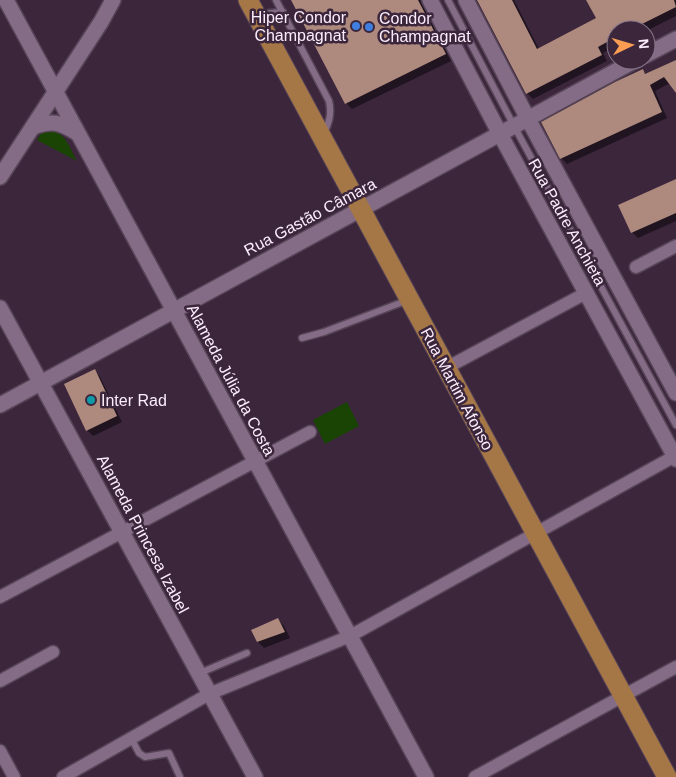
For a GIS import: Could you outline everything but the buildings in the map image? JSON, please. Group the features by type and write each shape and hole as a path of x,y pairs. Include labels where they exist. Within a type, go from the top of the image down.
{"main road":[{"name":"Rua Martim Afonso","path":"252,7 667,777"}],"street":[{"name":"Alameda Júlia da Costa","path":"6,0 426,777"},
{"path":"0,177 101,22 113,0"},
{"name":"Rua Padre Anchieta","path":"430,0 500,134 675,457"},
{"name":"Rua Padre Anchieta","path":"466,0 528,119 676,392"},
{"path":"656,49 676,38"},
{"name":"Rua Gastão Câmara","path":"0,405 618,70"},
{"path":"32,127 54,122 79,134"},
{"path":"636,267 676,246"},
{"path":"446,368 586,293"},
{"name":"Alameda Princesa Izabel","path":"0,308 255,777"},
{"path":"0,597 310,432"},
{"path":"63,777 210,694 350,636 675,457"},
{"path":"0,681 53,652"},
{"path":"475,777 676,667"},
{"path":"0,751 14,777"}],"lane":[{"path":"276,0 329,101 331,109 330,119 323,139"},
{"path":"448,0 676,425"},
{"path":"252,7 283,12"},
{"path":"302,338 324,332 409,299"},
{"path":"199,674 247,653"},
{"path":"131,738 139,752 145,757 169,753 180,777"}],"green space":[{"path":"47,130 59,133 63,137 77,161 37,140 42,132"},
{"path":"347,402 359,426 325,444 313,420"}],"place":[{"name":"Hiper Condor Champagnat","path":"356,26"},
{"name":"Condor Champagnat","path":"369,27"},
{"name":"Inter Rad","path":"91,400"}]}
